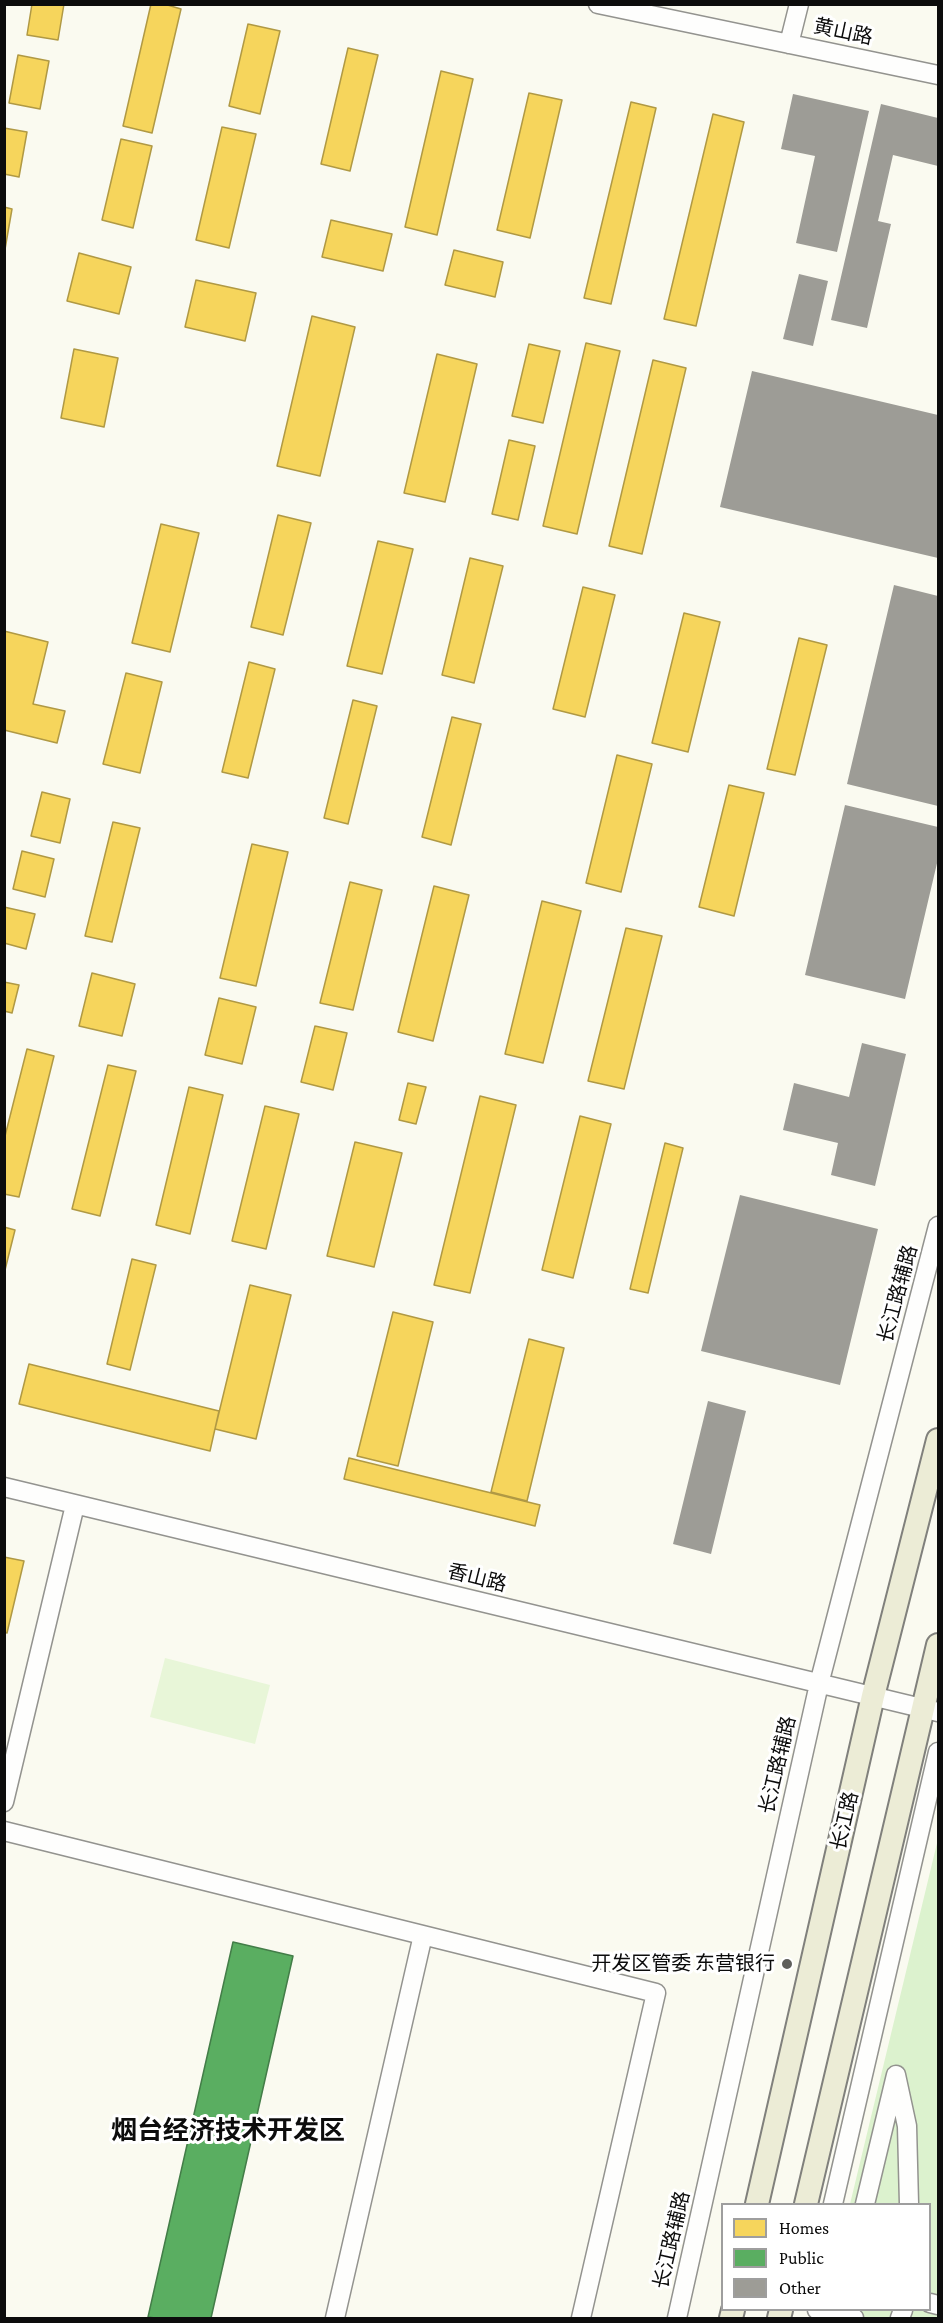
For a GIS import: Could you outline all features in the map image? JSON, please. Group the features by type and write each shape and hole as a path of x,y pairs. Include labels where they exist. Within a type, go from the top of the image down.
{"main road":[{"name":"长江路","path":"757,2203 873,1696 939,1440"},
{"path":"807,2203 931,1710 939,1645"}],"street":[{"name":"黄山路","path":"598,4 939,75"},
{"path":"789,44 799,4"},
{"name":"长江路辅路","path":"677,2319 819,1684 939,1226"},
{"name":"香山路","path":"4,1487 931,1710"},
{"path":"4,1802 75,1505"},
{"path":"833,2203 939,1752"},
{"path":"4,1831 656,1992 581,2319"},
{"path":"335,2319 423,1935"},
{"path":"865,2203 896,2075 907,2126 909,2203"},
{"path":"821,2311 854,2319"}],"green space":[{"path":"165,1658 270,1685 255,1744 150,1717"},
{"path":"938,1839 938,2318 822,2318 824,2311 931,2311 931,2203 850,2203"}],"building: Homes":[{"path":"32,4 64,4 58,40 27,35"},
{"path":"151,4 164,4 181,9 152,133 123,126"},
{"path":"248,24 280,31 260,114 229,106"},
{"path":"348,48 378,55 350,171 321,164"},
{"path":"18,55 49,61 40,109 9,103"},
{"path":"441,71 473,79 437,235 405,227"},
{"path":"529,93 562,100 530,238 497,230"},
{"path":"631,102 656,108 611,304 584,298"},
{"path":"713,114 744,122 696,326 664,319"},
{"path":"222,127 256,134 229,248 196,240"},
{"path":"4,128 27,132 19,177 4,174"},
{"path":"121,139 152,146 133,228 102,220"},
{"path":"4,207 12,209 4,255"},
{"path":"331,220 392,234 383,271 322,257"},
{"path":"454,250 503,262 495,297 445,285"},
{"path":"79,253 131,267 119,314 67,301"},
{"path":"196,280 256,293 245,341 185,327"},
{"path":"312,316 355,327 320,476 277,466"},
{"path":"586,343 620,351 577,534 543,526"},
{"path":"529,344 560,351 543,423 512,416"},
{"path":"74,349 118,358 104,427 61,418"},
{"path":"437,354 477,364 445,502 404,493"},
{"path":"653,360 686,368 642,554 609,546"},
{"path":"509,440 535,446 518,520 492,514"},
{"path":"278,515 311,523 283,635 251,627"},
{"path":"161,524 199,533 170,652 132,643"},
{"path":"378,541 413,549 382,674 347,666"},
{"path":"470,558 503,566 474,683 442,675"},
{"path":"583,587 615,595 585,717 553,709"},
{"path":"684,613 720,622 688,752 652,743"},
{"path":"4,631 48,642 33,704 65,711 57,743 4,730"},
{"path":"799,638 827,645 795,775 767,769"},
{"path":"249,662 275,669 248,778 222,772"},
{"path":"126,673 162,682 140,773 103,764"},
{"path":"353,700 377,706 348,824 324,818"},
{"path":"452,717 481,724 451,845 422,837"},
{"path":"617,755 652,764 621,892 586,883"},
{"path":"729,785 764,793 734,916 699,907"},
{"path":"42,792 70,799 60,843 31,836"},
{"path":"113,822 140,828 112,942 85,936"},
{"path":"252,844 288,852 256,986 220,978"},
{"path":"22,851 54,859 45,897 13,889"},
{"path":"350,882 382,890 353,1010 320,1003"},
{"path":"434,886 469,895 433,1041 398,1032"},
{"path":"542,901 581,911 543,1063 505,1054"},
{"path":"4,907 35,914 26,949 4,943"},
{"path":"626,928 662,936 624,1089 588,1081"},
{"path":"92,973 135,984 122,1036 79,1026"},
{"path":"4,982 19,985 12,1013 4,1011"},
{"path":"219,998 256,1007 242,1064 205,1055"},
{"path":"315,1026 347,1033 333,1090 301,1082"},
{"path":"27,1049 54,1056 19,1197 4,1194 4,1140"},
{"path":"108,1065 136,1071 100,1216 72,1209"},
{"path":"408,1083 426,1087 416,1124 399,1120"},
{"path":"189,1087 223,1095 190,1234 156,1225"},
{"path":"480,1096 516,1105 470,1293 434,1285"},
{"path":"265,1106 299,1114 266,1249 232,1241"},
{"path":"580,1116 611,1124 573,1278 542,1270"},
{"path":"355,1142 402,1153 374,1267 327,1256"},
{"path":"665,1143 683,1148 648,1293 630,1289"},
{"path":"4,1227 15,1230 4,1274"},
{"path":"132,1259 156,1265 130,1370 107,1364"},
{"path":"250,1285 291,1295 256,1439 215,1429"},
{"path":"393,1312 433,1322 398,1466 357,1456"},
{"path":"529,1339 564,1348 527,1501 491,1492"},
{"path":"29,1364 219,1411 210,1451 19,1404"},
{"path":"349,1458 540,1505 535,1526 344,1479"},
{"path":"4,1557 24,1561 7,1633 4,1632"}],"building: Public":[{"path":"233,1942 293,1956 211,2318 148,2317"}],"building: Other":[{"path":"793,94 869,111 837,252 796,243 815,156 781,149"},
{"path":"881,104 938,118 938,166 893,155 878,221 891,224 867,328 831,320"},
{"path":"799,274 828,281 813,346 783,339"},
{"path":"752,371 938,415 938,558 720,507"},
{"path":"894,585 938,596 938,806 847,784"},
{"path":"845,805 938,827 938,859 905,999 805,975"},
{"path":"862,1043 906,1054 875,1186 831,1175 838,1143 783,1130 794,1083 849,1097"},
{"path":"740,1195 878,1229 840,1385 701,1351"},
{"path":"708,1401 746,1411 711,1554 673,1544"}],"place":[{"name":"开发区管委 东营银行","path":"787,1964"}],"district":[{"name":"烟台经济技术开发区","path":"228,2131"}]}
